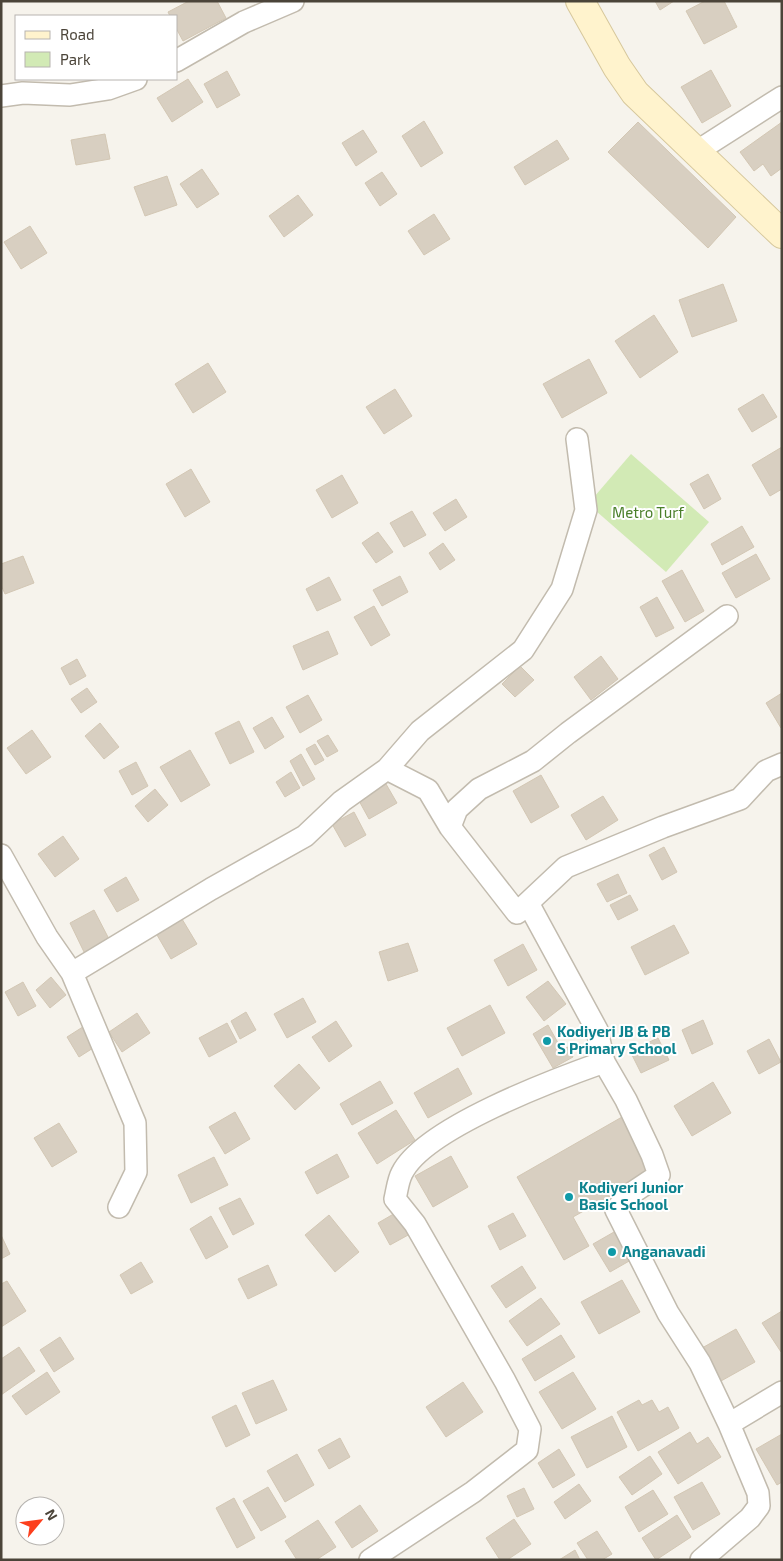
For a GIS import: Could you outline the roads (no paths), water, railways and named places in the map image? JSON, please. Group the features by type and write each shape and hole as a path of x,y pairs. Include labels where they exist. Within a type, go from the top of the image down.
{"main road":[{"path":"580,1 617,67 635,93 782,234"}],"street":[{"path":"178,60 244,22 293,1"},
{"path":"1,96 23,93 70,95 108,89 133,80"},
{"path":"696,152 782,97"},
{"path":"72,973 211,889 305,836 342,801 387,769 420,731 523,650 562,589 586,510 577,439"},
{"path":"450,826 457,808 479,788 533,761 727,616"},
{"path":"387,769 428,790 450,826 517,913 566,867 663,827 740,799 766,771 782,764"},
{"path":"1,854 47,938 72,973 135,1123 136,1172 119,1207"},
{"path":"528,903 597,1030 604,1062 626,1100 652,1155 659,1175 629,1195 616,1210 668,1313 700,1363 729,1424 758,1493 759,1506 750,1518 701,1560"},
{"path":"370,1560 473,1492 527,1450 530,1429 505,1381 415,1224 395,1199 402,1172 422,1148 474,1116 604,1062"},
{"path":"729,1424 782,1392"}],"place":[{"name":"Kodiyeri JB & PB S Primary School","path":"547,1041"},
{"name":"Kodiyeri Junior Basic School","path":"569,1197"},
{"name":"Anganavadi","path":"612,1252"}],"park label":[{"name":"Metro Turf","path":"648,513"}]}
